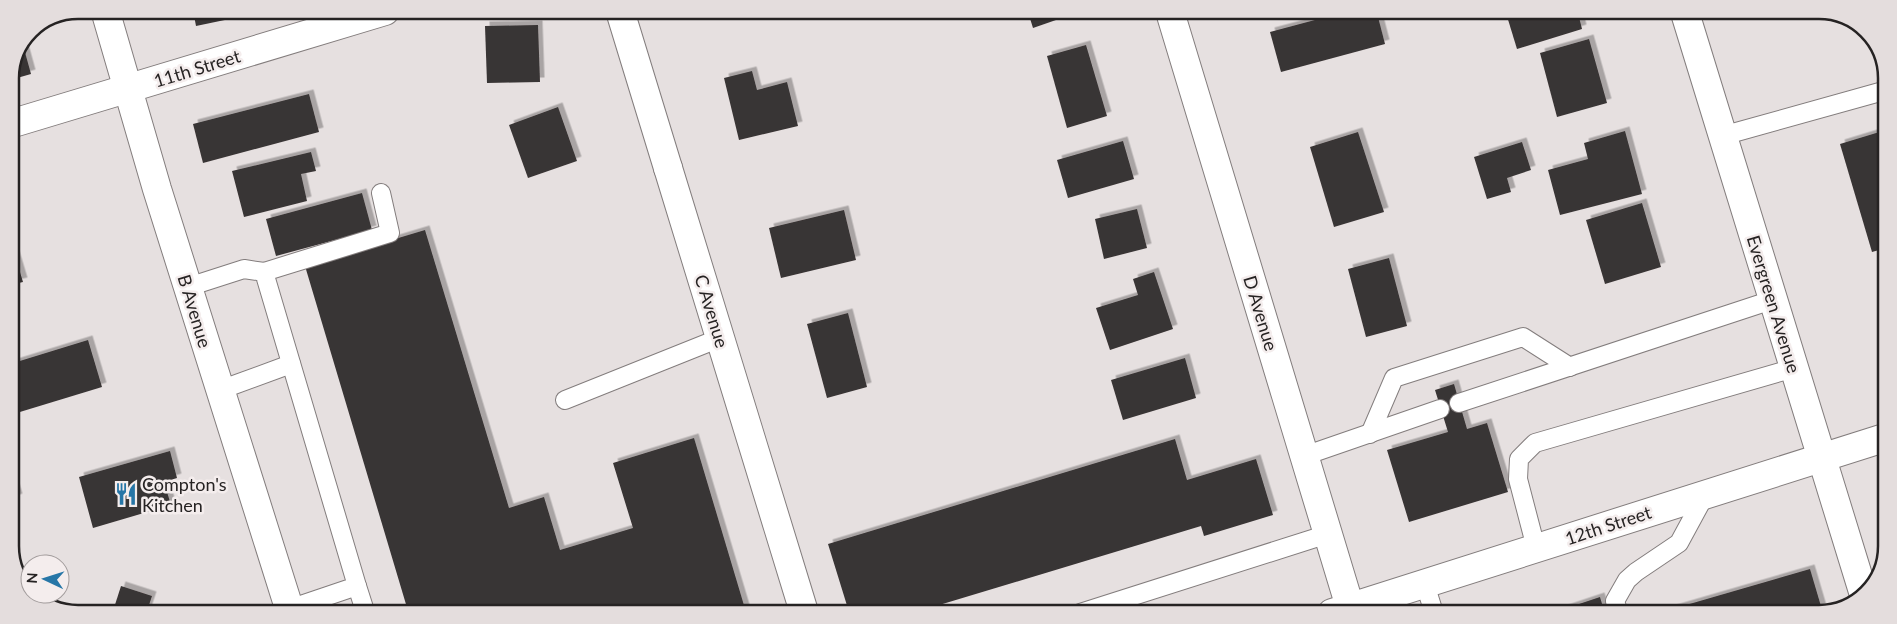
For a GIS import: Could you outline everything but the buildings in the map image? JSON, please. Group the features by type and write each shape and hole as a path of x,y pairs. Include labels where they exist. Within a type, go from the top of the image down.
{"street":[{"name":"B Avenue","path":"108,19 188,287 287,605"},
{"name":"11th Street","path":"19,121 358,19"},
{"name":"C Avenue","path":"622,19 802,605"},
{"name":"D Avenue","path":"1172,19 1328,534 1344,605"},
{"name":"Evergreen Avenue","path":"1686,19 1862,587"},
{"name":"12th Street","path":"1363,605 1878,440"}],"lane":[{"path":"1722,136 1878,93"},
{"path":"188,287 244,269 264,272 390,233 381,193"},
{"path":"264,272 363,605"},
{"path":"1459,403 1772,300"},
{"path":"1370,434 1394,378 1523,337 1570,367"},
{"path":"565,400 720,338"},
{"path":"220,390 291,364"},
{"path":"1536,548 1518,479 1520,459 1535,443 1794,368"},
{"path":"1304,456 1440,409"},
{"path":"1616,605 1615,601 1627,580 1679,543 1705,494"},
{"path":"1102,605 1328,534"},
{"path":"1425,584 1432,605"},
{"path":"303,605 357,586"}],"place":[{"name":"Compton's Kitchen","path":"126,494"}]}
